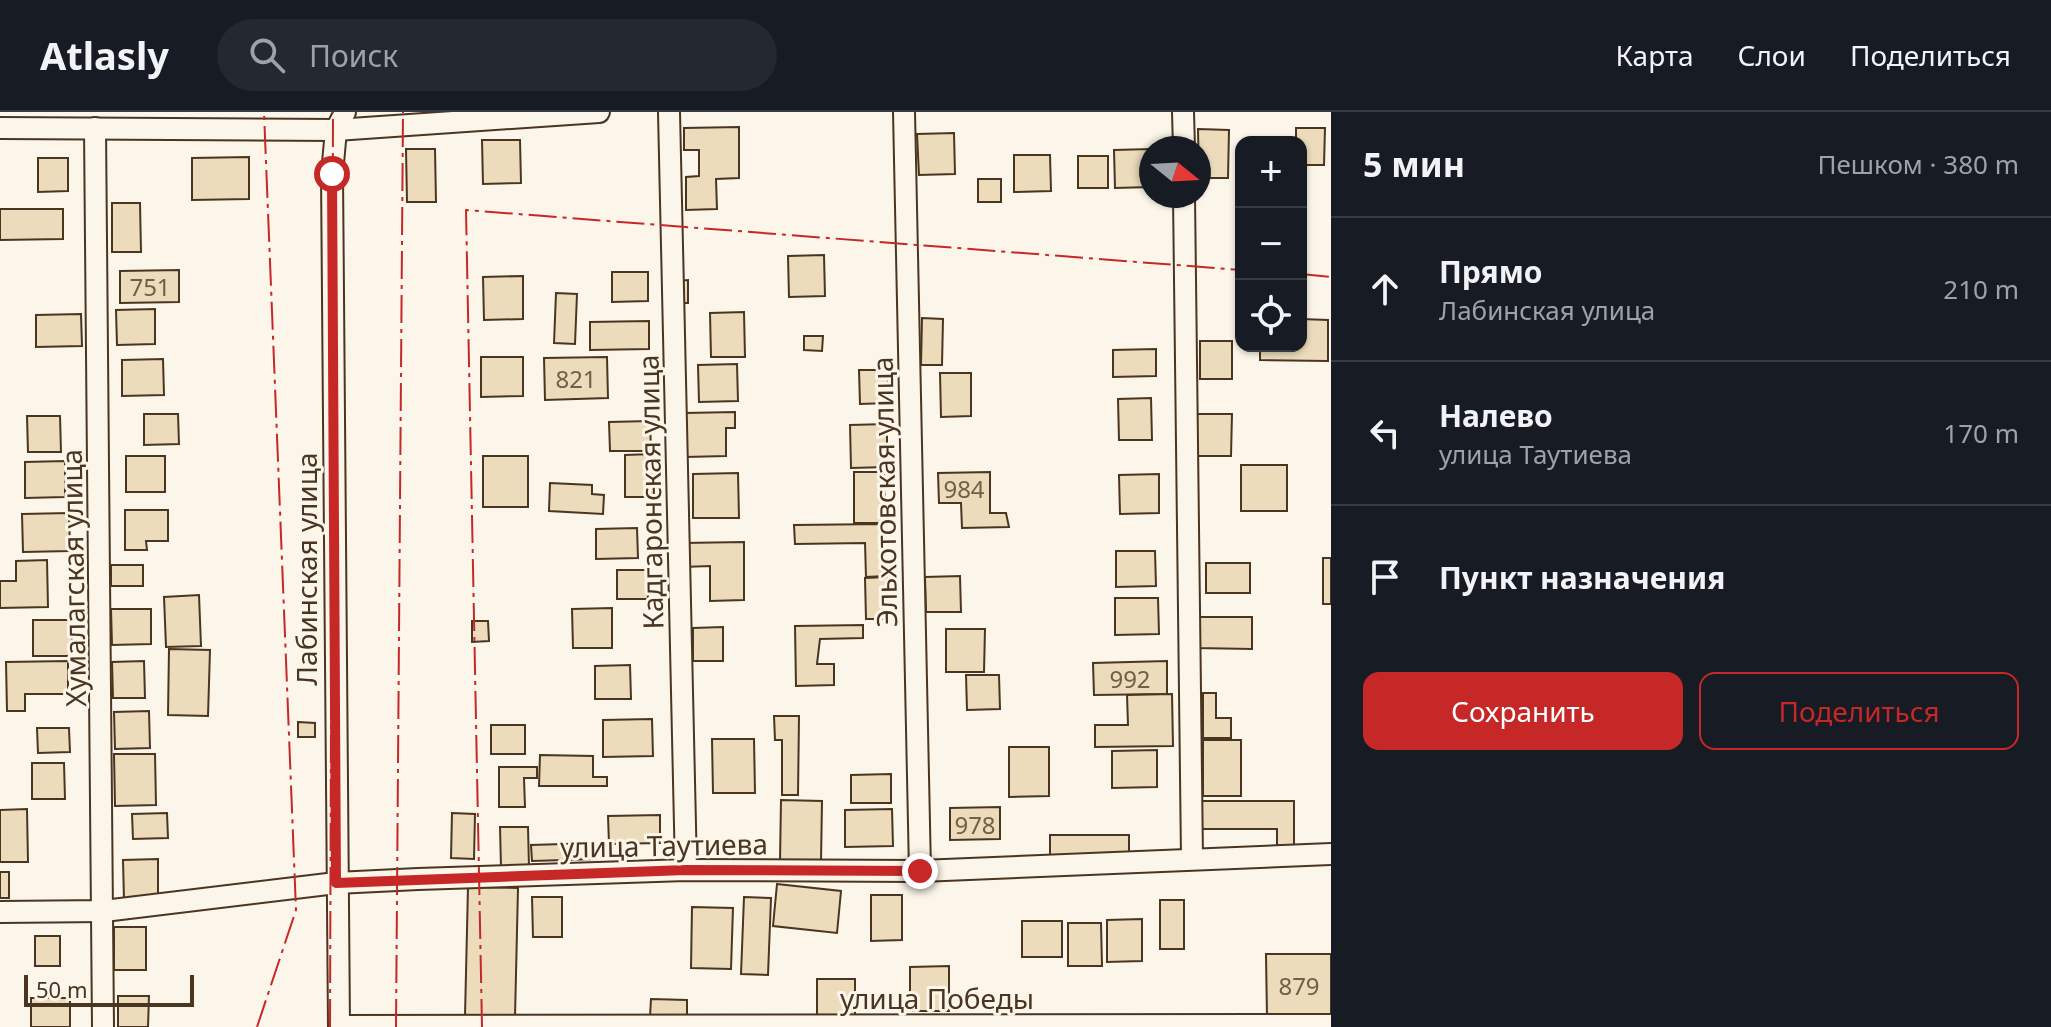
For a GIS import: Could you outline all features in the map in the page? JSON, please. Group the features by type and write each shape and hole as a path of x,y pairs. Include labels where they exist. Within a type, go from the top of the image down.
{"street":[{"path":"0,128 95,128 599,112"},
{"name":"Кадгаронская улица","path":"669,112 686,870"},
{"name":"Эльхотовская улица","path":"904,112 920,871"},
{"path":"1183,112 1184,136"},
{"name":"Лабинская улица","path":"339,1026 332,174 340,121"},
{"name":"Хумалагская улица","path":"95,128 103,1027"},
{"path":"1184,208 1192,858"},
{"name":"улица Таутиева","path":"0,912 104,911 336,883 686,870 920,871 1331,854"},
{"name":"улица Победы","path":"339,1026 1331,1025"}],"building":[{"path":"739,127 739,178 716,179 717,209 686,210 686,177 699,176 699,150 684,150 684,128"},
{"path":"1296,128 1325,128 1324,165 1307,165 1307,136 1296,136"},
{"path":"1198,129 1229,130 1228,178 1211,178 1211,136 1198,136"},
{"path":"954,133 955,174 919,175 917,134"},
{"path":"482,140 520,140 521,183 483,184"},
{"path":"406,149 435,149 436,202 407,202"},
{"path":"1139,149 1139,187 1115,188 1114,150"},
{"path":"1014,155 1050,155 1051,191 1014,192"},
{"path":"1078,156 1108,156 1108,188 1078,188"},
{"path":"249,157 249,199 192,200 192,158"},
{"path":"38,158 68,158 68,191 38,192"},
{"path":"978,179 1001,179 1001,202 978,202"},
{"path":"112,203 140,203 141,252 112,252"},
{"path":"0,209 63,209 63,239 0,240"},
{"path":"824,255 825,296 789,297 788,256"},
{"path":"179,270 179,302 120,303 120,271"},
{"path":"612,272 648,272 648,301 612,302"},
{"path":"523,276 523,319 484,320 483,277"},
{"path":"688,280 688,303 677,303 677,281"},
{"path":"556,293 577,294 575,344 554,343"},
{"path":"155,309 155,344 117,345 116,310"},
{"path":"744,312 745,357 711,357 710,313"},
{"path":"81,314 82,346 36,347 36,315"},
{"path":"922,318 943,319 942,365 921,365"},
{"path":"1307,319 1328,320 1328,361 1260,360 1260,352 1307,352"},
{"path":"649,321 649,349 590,350 590,322"},
{"path":"804,336 823,336 822,351 804,350"},
{"path":"1200,341 1232,341 1232,379 1200,379"},
{"path":"1156,349 1156,376 1113,377 1113,350"},
{"path":"481,357 523,357 523,396 481,397"},
{"path":"607,357 608,398 545,400 544,358"},
{"path":"163,359 164,395 122,396 122,360"},
{"path":"737,364 738,401 699,402 698,365"},
{"path":"859,370 888,370 889,403 860,404"},
{"path":"940,373 971,373 971,416 941,417"},
{"path":"1151,398 1152,440 1119,440 1118,399"},
{"path":"735,412 735,428 726,428 726,456 685,457 685,413"},
{"path":"144,414 178,414 179,444 144,445"},
{"path":"1197,414 1232,414 1231,456 1197,456"},
{"path":"27,416 60,416 61,452 28,452"},
{"path":"650,421 651,451 610,451 609,422"},
{"path":"887,424 887,467 851,468 850,425"},
{"path":"653,454 654,497 625,497 625,455"},
{"path":"126,456 165,456 165,492 126,492"},
{"path":"483,456 528,456 528,507 483,507"},
{"path":"65,461 65,497 25,498 25,462"},
{"path":"1241,465 1287,465 1287,511 1241,511"},
{"path":"854,472 884,472 885,523 854,523"},
{"path":"990,472 990,513 1006,513 1009,527 962,528 961,503 939,503 938,473"},
{"path":"738,473 739,518 693,518 693,474"},
{"path":"1159,474 1159,513 1120,514 1119,475"},
{"path":"550,483 592,485 592,494 604,495 603,514 549,511"},
{"path":"125,510 168,510 168,541 146,541 147,550 125,550"},
{"path":"69,513 70,551 23,552 22,514"},
{"path":"884,524 885,576 866,577 865,543 795,544 794,525"},
{"path":"637,528 638,558 596,559 596,529"},
{"path":"744,542 744,600 710,601 710,566 683,567 683,543"},
{"path":"1116,551 1155,551 1156,586 1116,587"},
{"path":"1323,558 1331,558 1331,604 1323,604"},
{"path":"47,560 48,607 0,608 0,581 16,581 16,561"},
{"path":"1206,563 1250,563 1250,593 1206,593"},
{"path":"111,565 143,565 143,586 111,586"},
{"path":"617,570 647,570 648,599 617,599"},
{"path":"960,576 961,612 926,612 925,577"},
{"path":"887,577 887,619 866,619 865,578"},
{"path":"199,595 201,646 166,647 164,597"},
{"path":"1115,598 1158,598 1159,634 1115,635"},
{"path":"612,608 612,648 573,648 572,609"},
{"path":"111,609 151,609 151,644 112,645"},
{"path":"1196,617 1252,617 1252,649 1196,648"},
{"path":"33,620 72,620 72,656 33,656"},
{"path":"472,621 488,621 489,641 472,642"},
{"path":"863,625 863,638 820,639 817,664 834,664 834,685 796,686 795,626"},
{"path":"723,627 723,661 693,661 693,628"},
{"path":"946,629 985,629 984,672 946,672"},
{"path":"169,649 210,650 208,716 168,715"},
{"path":"68,661 68,694 25,694 25,711 7,711 6,662"},
{"path":"144,661 145,698 113,698 112,662"},
{"path":"1167,661 1167,694 1094,695 1093,663"},
{"path":"630,665 631,699 595,699 595,666"},
{"path":"966,675 999,675 1000,709 967,710"},
{"path":"1203,693 1216,693 1216,718 1231,718 1231,738 1203,738"},
{"path":"1172,694 1173,746 1095,747 1095,725 1128,725 1127,695"},
{"path":"149,711 150,748 115,749 114,712"},
{"path":"774,716 799,716 798,795 782,795 782,740 775,740"},
{"path":"652,719 653,756 603,757 603,720"},
{"path":"298,722 315,723 315,737 298,737"},
{"path":"491,725 525,725 525,754 491,754"},
{"path":"37,728 69,728 70,752 38,753"},
{"path":"712,739 754,739 755,793 713,793"},
{"path":"1203,740 1241,740 1241,796 1203,796"},
{"path":"1009,747 1049,747 1049,796 1009,797"},
{"path":"1157,750 1157,787 1112,788 1112,751"},
{"path":"114,754 155,754 156,805 115,806"},
{"path":"540,755 593,756 593,777 607,777 607,786 539,786"},
{"path":"32,763 64,763 65,799 32,799"},
{"path":"499,767 537,767 537,778 524,778 525,807 499,807"},
{"path":"891,774 891,803 851,803 851,775"},
{"path":"781,800 822,801 821,862 780,862"},
{"path":"1196,801 1294,801 1294,852 1277,852 1277,829 1196,829"},
{"path":"1000,807 1000,839 950,840 950,808"},
{"path":"27,809 28,862 0,862 0,810"},
{"path":"892,809 893,846 845,847 845,810"},
{"path":"167,813 168,838 133,839 132,814"},
{"path":"452,813 475,814 474,859 451,858"},
{"path":"660,815 660,843 609,844 608,816"},
{"path":"500,827 528,827 529,867 501,867"},
{"path":"1050,835 1129,835 1129,857 1050,857"},
{"path":"596,843 596,859 532,861 531,845"},
{"path":"158,859 158,899 124,900 123,860"},
{"path":"0,872 9,872 9,898 0,898"},
{"path":"777,884 841,891 837,933 773,926"},
{"path":"468,887 518,888 515,1017 465,1016"},
{"path":"871,895 902,895 902,940 871,941"},
{"path":"532,897 562,897 562,937 533,937"},
{"path":"744,897 771,898 768,975 741,974"},
{"path":"1160,900 1184,900 1184,949 1160,949"},
{"path":"692,907 733,908 731,969 691,968"},
{"path":"1142,919 1142,961 1107,962 1107,920"},
{"path":"1022,921 1062,921 1062,957 1022,957"},
{"path":"1068,923 1101,923 1102,966 1068,966"},
{"path":"114,927 146,927 146,970 114,970"},
{"path":"35,936 60,936 60,966 35,966"},
{"path":"1266,954 1331,954 1331,1016 1267,1017"},
{"path":"949,966 949,1011 910,1011 910,967"},
{"path":"817,979 855,979 855,1015 817,1015"},
{"path":"118,996 149,996 148,1027 118,1027"},
{"path":"31,998 70,998 70,1027 31,1027"},
{"path":"651,999 687,1000 687,1017 650,1017"}],"power":[{"path":"257,1027 296,910 264,112"},
{"path":"330,1027 333,112"},
{"path":"396,1027 403,112"},
{"path":"482,1027 466,210 1235,270"},
{"path":"1307,275 1331,277"}],"route":[{"path":"332,174 336,883 686,870 920,871"}]}
